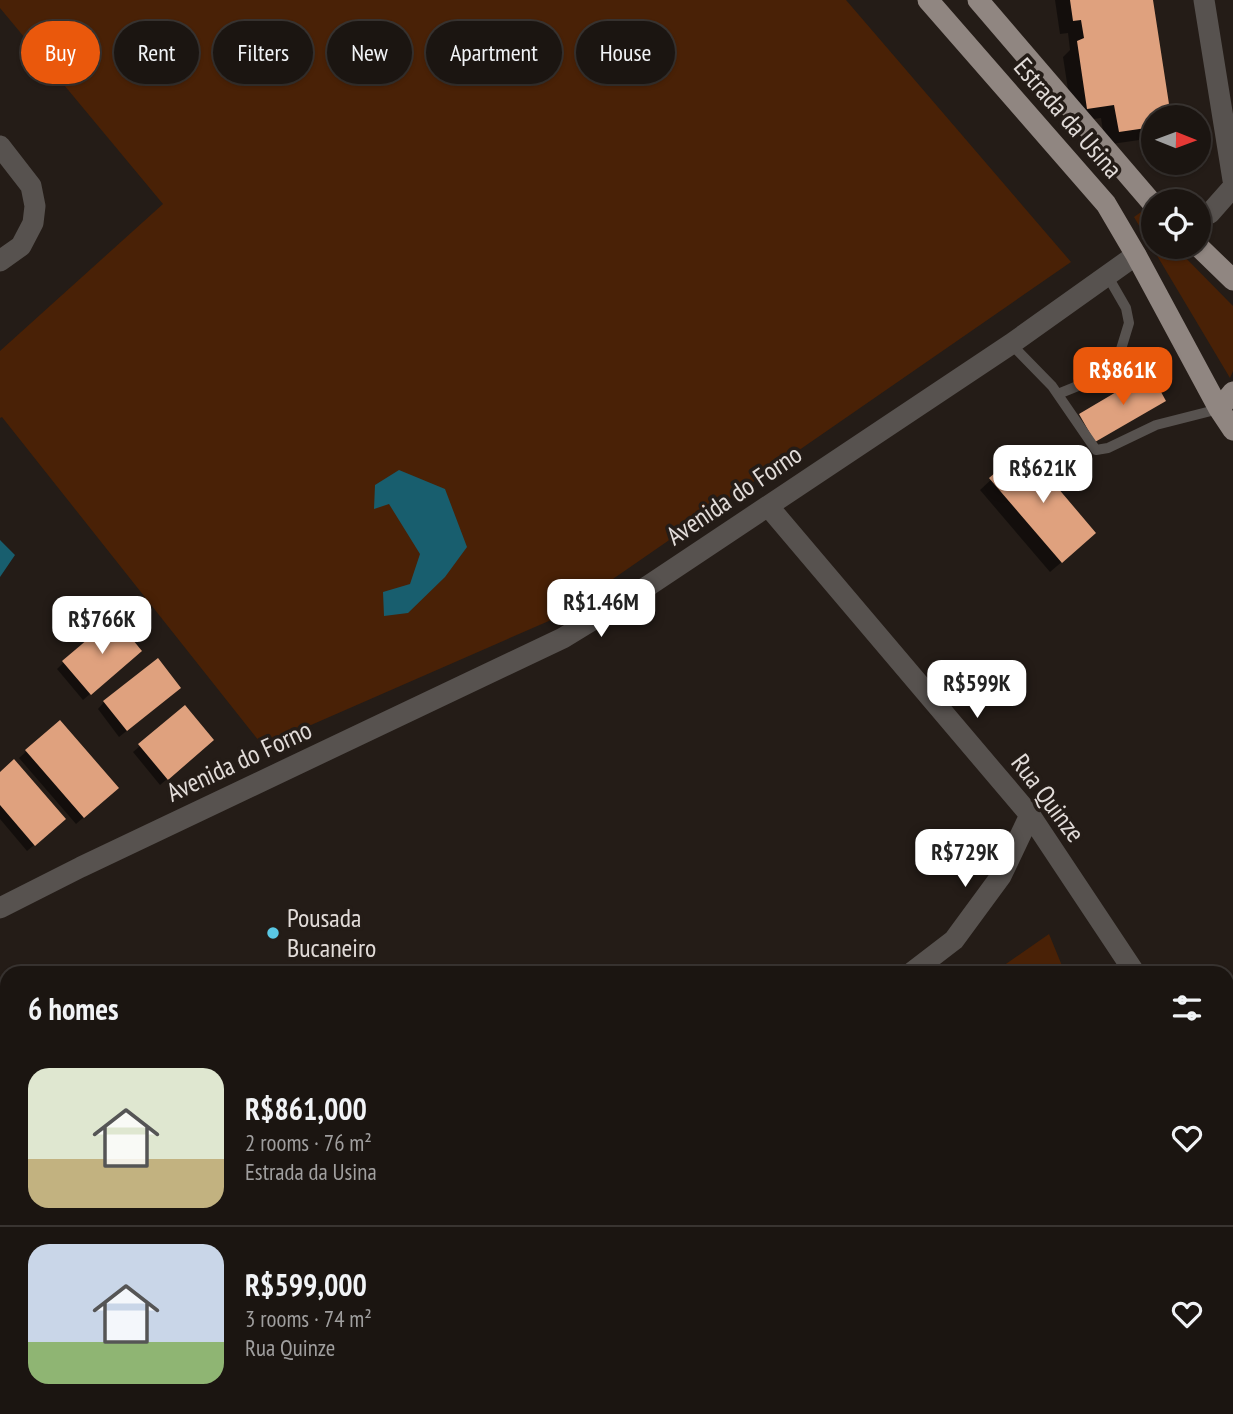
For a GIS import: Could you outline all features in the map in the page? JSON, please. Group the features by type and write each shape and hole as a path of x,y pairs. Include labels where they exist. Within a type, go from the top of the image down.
{"main road":[{"name":"Estrada da Usina","path":"928,0 1106,204 1233,430"},
{"name":"Estrada da Usina","path":"988,4 1141,189"},
{"path":"1211,259 1233,280"},
{"path":"1219,409 1233,392"}],"street":[{"path":"1204,0 1233,180"},
{"path":"0,146 31,186 35,206 33,223 21,246 0,261"},
{"path":"1211,212 1233,187"},
{"name":"Avenida do Forno","path":"0,908 563,638 648,586 1011,344 1136,255"},
{"name":"Rua Quinze","path":"768,506 1030,815 1130,966"},
{"path":"920,966 954,940 1000,876 1030,815"}],"lane":[{"path":"1058,394 1100,377 1118,359 1129,323 1126,308 1107,275"},
{"path":"1011,344 1046,378 1096,450 1108,448 1156,425 1219,409"}],"shaded area":[{"path":"0,0 846,0 1071,262 558,617 263,746 2,417 0,418 0,351 163,204 63,84 100,84 100,21 21,21 21,33 0,8"},
{"path":"1141,212 1141,229 1134,217"},
{"path":"1159,259 1187,259 1233,306 1233,371 1230,378"},
{"path":"1049,934 1062,966 1003,966"}],"water":[{"path":"399,470 445,489 467,547 445,577 408,613 384,616 383,592 410,584 420,554 389,504 374,509 375,485"},
{"path":"0,540 15,555 0,577"}],"building":[{"path":"1070,0 1153,0 1169,105 1141,105 1141,129 1119,132 1114,105 1087,109 1077,41 1084,38 1081,20 1073,21"},
{"path":"1150,372 1166,401 1095,442 1079,414"},
{"path":"1024,448 1096,533 1062,563 989,478"},
{"path":"114,617 142,651 91,695 62,661"},
{"path":"158,658 181,688 127,731 103,701"},
{"path":"185,705 214,740 168,780 138,744"},
{"path":"60,720 119,788 84,818 25,750"},
{"path":"14,759 66,819 35,846 0,805 0,772"}],"place":[{"name":"Pousada Bucaneiro","path":"273,933"}]}
